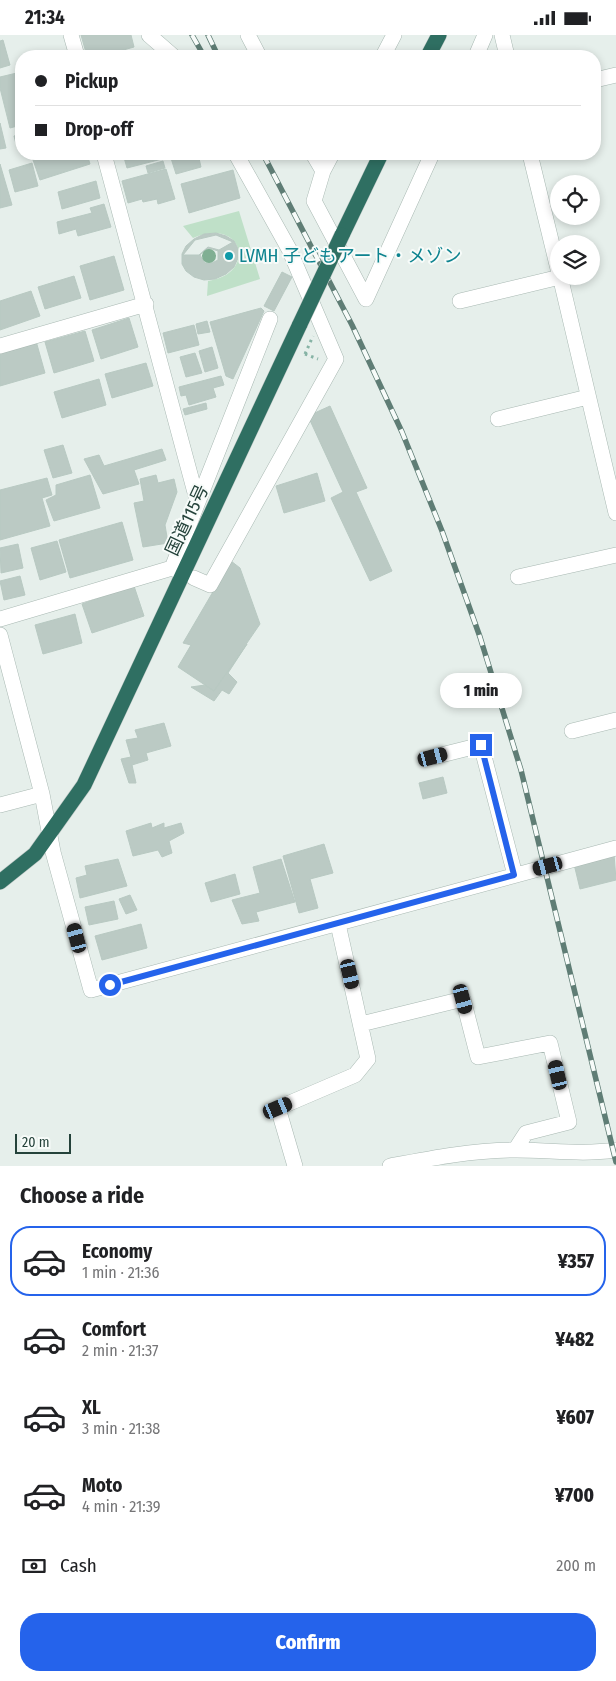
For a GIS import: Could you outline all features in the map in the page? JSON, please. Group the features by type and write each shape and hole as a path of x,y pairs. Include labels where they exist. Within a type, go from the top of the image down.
{"highway":[{"path":"431,50 439,35"},
{"name":"国道115号","path":"0,882 35,855 84,785 378,160"}],"street":[{"path":"71,35 75,50"},
{"path":"149,35 166,50"},
{"path":"248,35 257,50"},
{"path":"386,50 394,35"},
{"path":"479,50 485,35"},
{"path":"502,35 506,50"},
{"path":"601,79 616,75"},
{"path":"106,160 146,304 197,500"},
{"path":"194,578 210,585 336,359 289,249 239,160"},
{"path":"316,160 322,171"},
{"path":"328,160 322,171 314,201 366,299 429,160"},
{"path":"531,160 550,238"},
{"path":"460,301 550,278"},
{"path":"561,285 616,513"},
{"path":"0,346 146,304"},
{"path":"0,619 175,569 197,500 270,319"},
{"path":"498,419 588,397"},
{"path":"518,577 616,555"},
{"path":"0,635 42,794 49,833 91,990 616,848"},
{"path":"572,731 616,720"},
{"path":"433,757 481,745 514,875"},
{"path":"0,805 42,794"},
{"path":"295,1166 278,1108 355,1075 368,1059 338,924"},
{"path":"361,1025 463,999 478,1057 550,1043 569,1122 526,1133 516,1150"},
{"path":"390,1166 460,1153 516,1150 597,1153 616,1150"}],"green space":[{"path":"239,211 260,279 207,296 208,281 224,276 234,268 238,259 238,249 233,240 223,234 210,233 193,238 183,226"}],"building":[{"path":"81,35 131,35 134,47 123,50 85,50"},
{"path":"3,40 10,65 0,68 0,41"},
{"path":"15,73 15,127 10,128 0,88 0,77"},
{"path":"0,123 6,148 0,149"},
{"path":"33,160 89,160 90,164 40,180"},
{"path":"125,160 158,160 127,168"},
{"path":"172,160 199,160 201,167 176,174"},
{"path":"163,161 165,168 148,173 146,166"},
{"path":"32,163 38,186 15,192 9,170"},
{"path":"0,164 12,205 0,208"},
{"path":"166,169 175,199 158,204 157,199 143,202 142,199 128,203 122,181"},
{"path":"233,170 240,198 189,213 181,184"},
{"path":"96,181 100,198 62,209 58,192"},
{"path":"104,204 111,227 78,236 76,229 59,234 57,222 92,213 90,208"},
{"name":"LVMH 子どもアート・メゾン","path":"216,233 226,236 234,241 238,249 238,258 234,267 226,274 215,279 204,280 194,277 186,271 182,264 182,254 186,246 204,234","holes":["212,249 218,251 218,260 212,263 205,263 200,255 205,250"]},
{"path":"216,235 233,242 219,250 208,247 199,255 183,255 195,240"},
{"path":"114,256 124,290 90,300 80,266"},
{"path":"282,272 292,277 274,311 264,306"},
{"path":"74,276 81,298 45,309 38,287"},
{"path":"31,291 40,316 0,330 0,301"},
{"path":"261,308 264,311 233,379 226,376 210,322"},
{"path":"129,318 138,347 101,359 92,330"},
{"path":"207,321 210,332 198,334 196,324"},
{"path":"194,325 199,345 168,353 163,333"},
{"path":"85,331 94,361 54,373 45,342"},
{"path":"36,341 45,373 0,386 0,351"},
{"path":"212,347 218,368 205,372 199,351"},
{"path":"195,353 202,373 186,377 180,357"},
{"path":"146,363 153,386 112,398 105,374"},
{"path":"221,376 224,385 213,388 216,397 189,405 186,395 181,396 179,387"},
{"path":"99,379 106,405 62,418 54,392"},
{"path":"206,403 207,409 185,415 183,409"},
{"path":"330,406 367,488 356,492 392,571 370,581 331,498 343,492 308,416"},
{"path":"63,445 72,473 53,478 44,450"},
{"path":"162,449 166,460 134,470 139,484 103,494 84,459 99,455 104,466"},
{"path":"317,473 325,501 284,513 276,486"},
{"path":"90,475 100,508 54,521 46,500 56,495 56,485"},
{"path":"156,475 158,483 174,479 177,492 165,525 168,543 143,547 134,503 144,501 140,479"},
{"path":"47,478 52,495 42,498 50,526 0,540 0,490"},
{"path":"122,522 133,560 70,578 59,540"},
{"path":"57,541 66,572 40,580 31,548"},
{"path":"18,544 23,568 1,573 0,548"},
{"path":"231,561 240,568 260,624 214,691 178,667 191,645 183,643"},
{"path":"20,576 25,595 4,600 0,581"},
{"path":"134,586 144,616 92,633 82,604"},
{"path":"75,614 82,643 43,654 35,625"},
{"path":"247,644 228,673 237,682 229,694 222,690 214,701 191,687 205,685 214,691"},
{"path":"164,723 171,746 146,753 148,760 132,765 136,783 129,783 121,759 131,757 126,740 138,738 135,730"},
{"path":"443,777 447,793 423,799 419,783"},
{"path":"151,823 152,828 164,823 164,828 181,823 184,833 169,841 172,853 162,857 158,850 133,856 126,831"},
{"path":"324,844 333,873 310,879 318,908 299,913 283,856"},
{"path":"614,854 616,880 580,889 574,864"},
{"path":"118,859 127,886 80,898 76,878 87,875 85,866"},
{"path":"281,859 295,902 256,912 259,921 242,924 232,900 260,893 253,867"},
{"path":"235,874 240,894 211,902 205,883"},
{"path":"130,895 137,910 126,914 119,899"},
{"path":"114,901 118,919 89,925 85,907"},
{"path":"141,924 147,948 102,960 95,936"}],"railway":[{"path":"192,35 201,50"},
{"path":"208,35 215,50"},
{"path":"266,160 352,325 402,432 442,531 480,637 521,770 616,1162"}],"place":[{"name":"LVMH 子どもアート・メゾン","path":"229,256"}],"route":[{"path":"110,985 514,875 481,745"}]}
